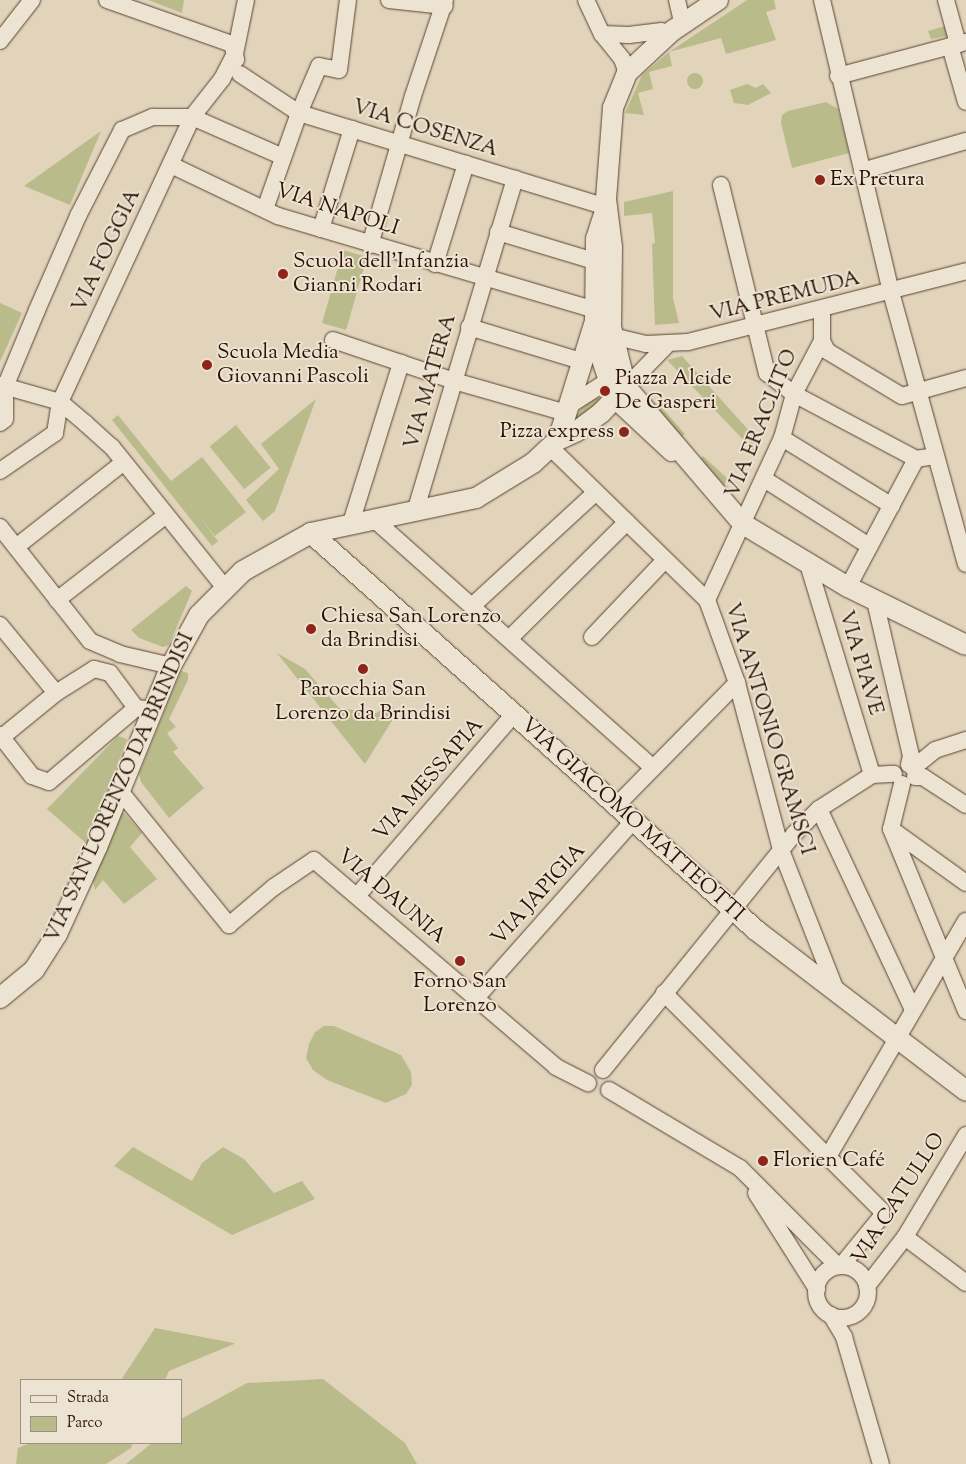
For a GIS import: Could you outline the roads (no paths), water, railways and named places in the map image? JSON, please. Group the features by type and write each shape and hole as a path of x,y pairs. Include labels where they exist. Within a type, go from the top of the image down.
{"street":[{"path":"0,41 32,0"},
{"path":"107,0 232,44 240,74 222,78"},
{"name":"VIA FOGGIA","path":"0,471 55,433 60,402 192,118 222,78 234,54 246,0"},
{"path":"265,210 299,113 319,66 339,70 348,0"},
{"path":"370,245 445,3 389,0"},
{"path":"586,0 605,39 625,66"},
{"path":"677,0 686,19"},
{"path":"625,66 662,31 718,0"},
{"path":"822,0 838,76 891,292 966,564"},
{"path":"951,1 966,102"},
{"path":"686,19 616,72 606,207 596,239 594,261 602,323 617,388 661,425 690,466 743,524 848,587 966,645"},
{"path":"605,39 662,31"},
{"path":"838,76 958,44"},
{"name":"VIA COSENZA","path":"240,74 299,113 606,207"},
{"path":"0,424 5,419 3,386 78,216 122,130 153,117 192,118 283,157"},
{"path":"321,229 352,129"},
{"path":"862,171 966,141"},
{"path":"435,264 466,164"},
{"name":"VIA NAPOLI","path":"171,165 265,210 370,245 484,278 602,323"},
{"name":"VIA MATERA","path":"415,512 515,179"},
{"path":"721,185 767,373 794,394 916,459 936,456"},
{"path":"554,444 584,362 602,323 611,222 606,207"},
{"path":"498,232 594,261"},
{"name":"VIA PREMUDA","path":"602,323 666,346 756,326 966,271"},
{"path":"822,309 822,341 827,351 849,367 902,396 966,378"},
{"path":"469,327 584,362"},
{"path":"333,340 454,381 568,409 617,388 666,346"},
{"name":"VIA ERACLITO","path":"708,600 782,438 794,394 822,341"},
{"path":"350,526 402,363"},
{"path":"3,386 60,402 112,448 225,588"},
{"name":"VIA SAN LORENZO DA BRINDISI","path":"0,998 34,970 57,934 120,791 145,709 199,614 243,570 311,533 376,521 476,498 533,463 554,444 577,431 617,388"},
{"path":"782,438 892,506"},
{"name":"VIA ANTONIO GRAMSCI","path":"554,444 596,492 708,600 736,683 781,850 836,990"},
{"path":"848,587 916,459"},
{"path":"16,547 124,462"},
{"path":"764,478 869,546"},
{"path":"472,606 596,492"},
{"path":"57,600 166,515"},
{"path":"376,521 653,768"},
{"path":"508,639 627,522"},
{"path":"1,529 90,641 97,646 171,666"},
{"name":"VIA GIACOMO MATTEOTTI","path":"311,533 732,909 966,1091"},
{"path":"592,637 665,560"},
{"name":"VIA PIAVE","path":"808,564 872,775"},
{"path":"875,601 911,756 909,774 891,829 966,1011"},
{"path":"0,625 56,693"},
{"path":"94,669 110,673 145,709 49,782 32,776 1,736 56,693 94,669"},
{"path":"616,806 736,683"},
{"name":"VIA MESSAPIA","path":"358,896 513,715"},
{"path":"909,774 935,750 966,740"},
{"path":"609,1090 598,1094 591,1090 588,1083 592,1073 603,1070 732,909 819,808 872,775 909,774 966,804"},
{"name":"VIA DAUNIA","path":"120,791 230,925 274,887 314,860 556,1067 588,1083"},
{"path":"819,808 913,1010"},
{"name":"VIA JAPIGIA","path":"476,998 634,821"},
{"path":"891,829 966,883"},
{"path":"828,1155 898,1040 913,1010 966,921"},
{"path":"664,993 881,1210 881,1217 840,1266 824,1274 817,1289"},
{"path":"603,1070 612,1080 609,1090"},
{"path":"609,1090 740,1168 840,1266 860,1273 867,1286 866,1302 855,1314 846,1343"},
{"name":"VIA CATULLO","path":"867,1286 905,1237 966,1135"},
{"path":"740,1168 817,1289 820,1304 831,1315 846,1343 881,1464"},
{"path":"905,1237 966,1282"},
{"path":"831,1315 839,1318 855,1314"}],"place":[{"name":"Ex Pretura","path":"820,180"},
{"name":"Scuola dell'Infanzia Gianni Rodari","path":"283,274"},
{"name":"Scuola Media Giovanni Pascoli","path":"207,365"},
{"name":"Piazza Alcide De Gasperi","path":"605,391"},
{"name":"Pizza express","path":"624,432"},
{"name":"Chiesa San Lorenzo da Brindisi","path":"311,629"},
{"name":"Parocchia San Lorenzo da Brindisi","path":"363,669"},
{"name":"Forno San Lorenzo","path":"460,961"},
{"name":"Florien Café","path":"763,1161"}]}
